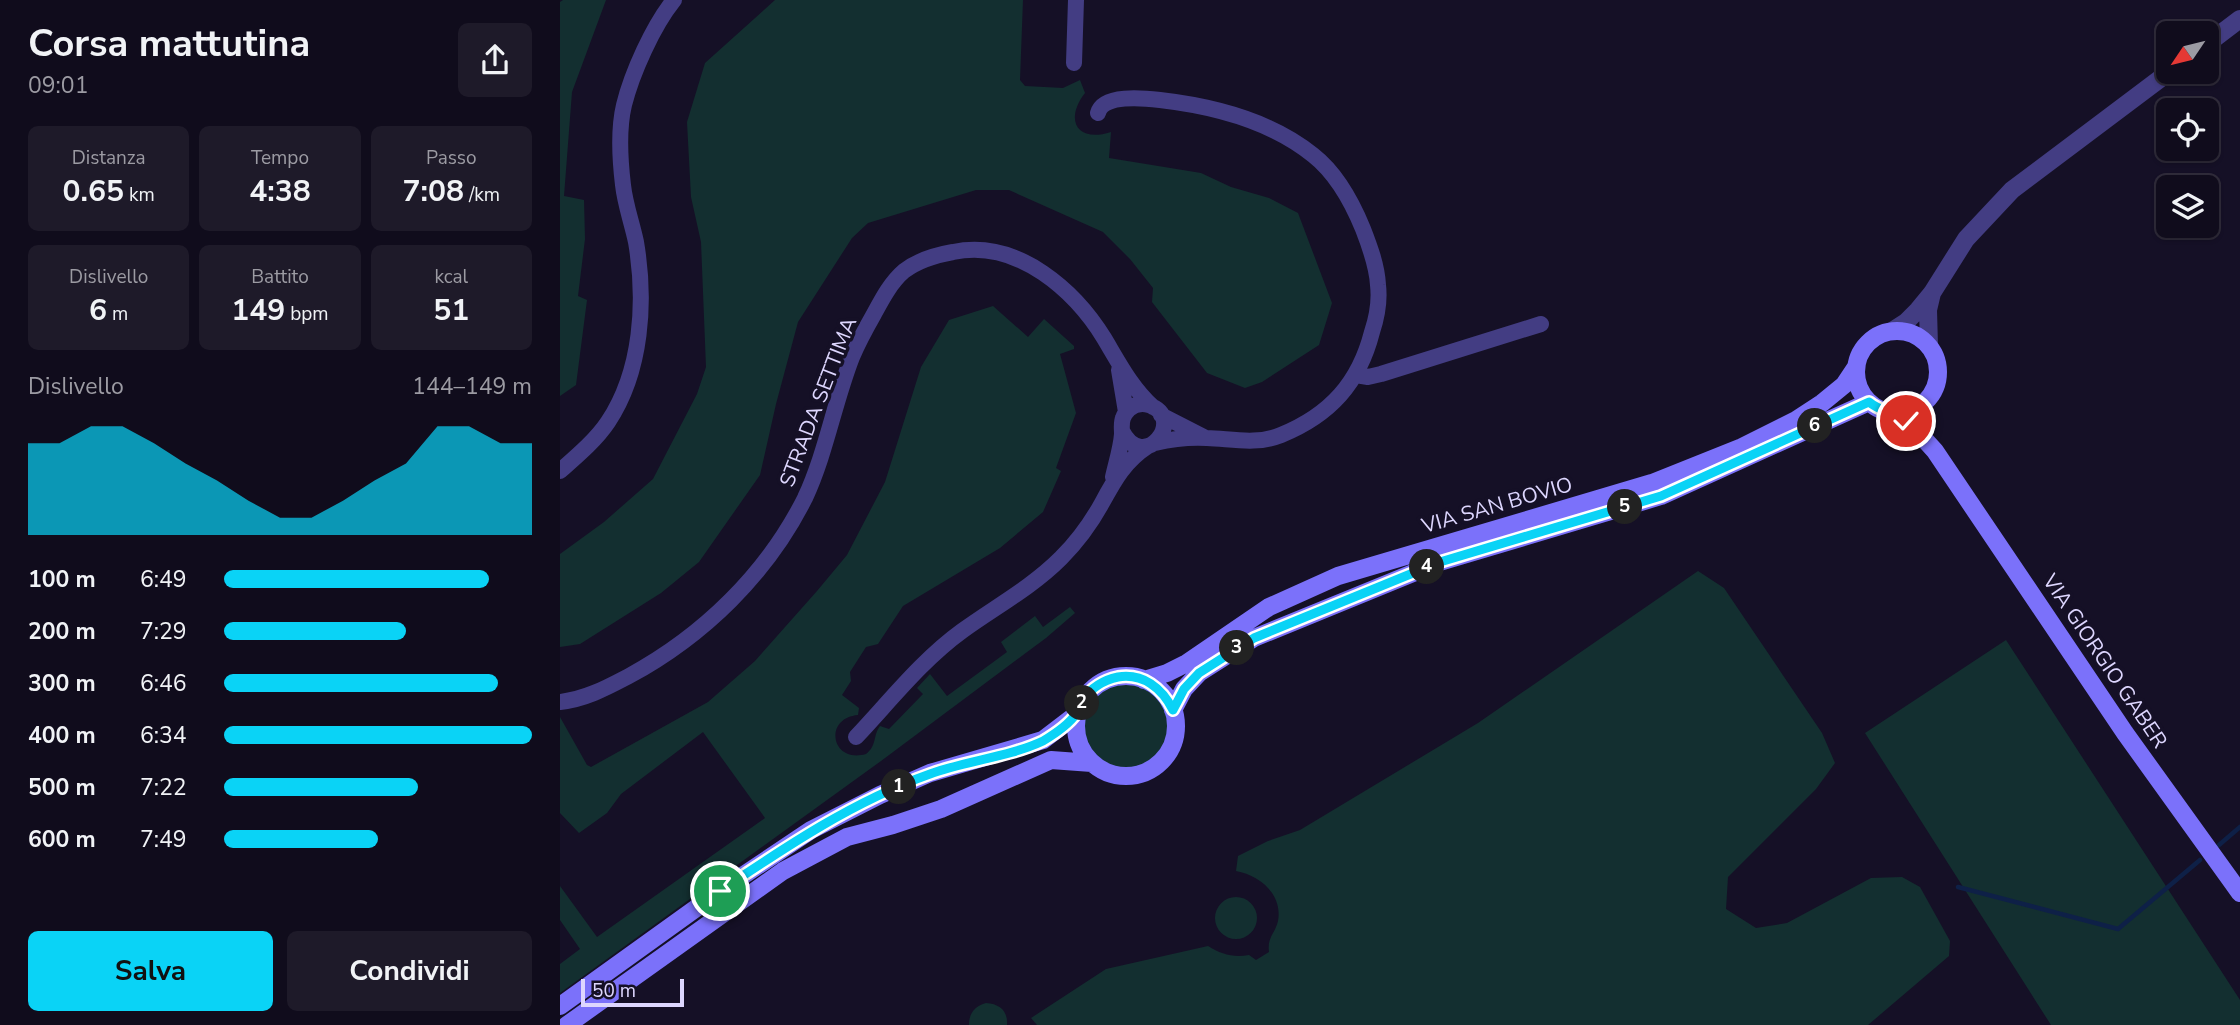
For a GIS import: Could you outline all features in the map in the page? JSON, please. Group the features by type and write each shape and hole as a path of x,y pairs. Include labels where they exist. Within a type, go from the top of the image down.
{"main road":[{"path":"1856,367 1857,383 1869,402 1880,410 1896,414 1911,412 1925,403 1934,392 1938,373 1936,359 1929,346 1917,336 1892,331"},
{"name":"VIA SAN BOVIO","path":"560,1006 720,891 811,830 880,795 930,774 1043,740 1077,714 1086,696 1103,682 1120,677 1144,680 1167,673 1187,663 1269,607 1338,576 1652,483 1742,447 1796,420 1822,403 1844,385 1868,343 1875,337 1892,331"},
{"name":"VIA SAN BOVIO","path":"1173,710 1184,689 1199,673 1254,638 1440,562 1661,496 1869,402"},
{"name":"VIA GIORGIO GABER","path":"1925,403 1927,425 1935,451"},
{"name":"VIA GIORGIO GABER","path":"1896,414 1916,430 1935,451 2125,733 2240,893"},
{"path":"1077,714 1077,737 1085,755 1104,771 1120,776 1138,775 1156,766 1169,751 1176,725 1173,710 1164,695 1144,680"},
{"path":"567,1025 783,871 848,837 941,809 1051,760 1092,763"}],"street":[{"path":"560,471 580,454 607,424 623,396 634,366 640,286 636,242 623,187 621,144 624,106 642,56 665,10 674,0"},
{"path":"1074,63 1076,0"},
{"path":"2219,35 2240,19"},
{"path":"1892,331 1906,323 1932,293 1966,239 2012,190 2156,82"},
{"name":"STRADA SETTIMA","path":"856,737 962,630 1030,587 1061,558 1086,528 1112,482 1135,454 1152,444 1168,440 1207,438 1242,442 1281,435 1340,396 1362,365 1376,317 1378,284 1370,247 1357,214 1334,176 1313,155 1252,122 1217,110 1178,102 1143,98 1105,101 1098,113"},
{"name":"STRADA SETTIMA","path":"560,702 595,694 668,653 718,614 748,582 786,532 805,496 852,358 865,331 893,282 912,266 942,254 977,248 1004,253 1022,261 1058,284 1087,312 1140,395 1157,411 1207,438"},
{"path":"1929,346 1928,310 1932,293"},
{"path":"1356,375 1368,377 1381,374 1541,324"},
{"name":"STRADA SETTIMA","path":"1112,482 1126,412 1118,364"},
{"path":"1122,431 1135,445 1152,444 1159,439 1164,427 1157,411 1147,404 1135,405 1126,412"}],"green space":[{"path":"606,0 572,92 564,196 584,200 585,239 578,296 587,300 576,385 560,396 560,2"},
{"path":"775,0 1023,0 1020,80 1025,86 1063,88 1080,80 1085,93 1075,112 1077,127 1090,134 1111,132 1109,158 1201,173 1231,187 1269,198 1298,213 1332,303 1319,345 1262,382 1245,388 1207,373 1152,302 1153,288 1130,259 1103,232 1009,190 976,190 868,223 852,238 798,322 760,475 699,562 661,593 580,644 560,647 560,554 604,522 653,479 697,394 706,367 701,242 691,197 687,122 705,63"},
{"path":"993,306 1028,337 1044,319 1074,346 1074,349 1060,354 1076,413 1056,468 1061,471 1043,512 1000,548 903,606 878,644 866,647 850,672 851,681 842,695 859,708 858,715 847,718 836,731 839,747 845,753 866,754 872,748 880,726 889,729 923,694 917,688 930,674 947,696 1007,652 1001,642 1035,616 1043,627 1070,607 1075,613 1046,638 881,761 560,993 560,964 580,949 560,920 560,886 597,937 765,818 703,732 621,794 607,813 579,833 560,813 560,717 587,765 591,767 708,702 755,661 847,555 885,482 921,367 949,320"},
{"path":"1698,571 1724,588 1822,733 1835,763 1816,789 1728,877 1726,909 1756,928 1787,923 1871,878 1902,877 1920,887 1950,941 1949,956 1868,1025 1037,1025 1031,1018 1106,969 1208,946 1227,955 1249,955 1256,960 1269,952 1270,939 1278,921 1277,902 1261,881 1236,871 1238,856 1268,841 1300,830 1478,723"},
{"path":"2006,640 2240,1000 2240,1025 2051,1025 1865,733"},
{"path":"1118,684 1134,684 1150,691 1161,702 1168,718 1165,742 1156,756 1134,768 1118,768 1102,761 1091,750 1084,734 1084,718 1091,702 1102,691"},
{"path":"1236,897 1251,903 1257,918 1251,933 1236,939 1221,933 1215,918 1221,903"},
{"path":"986,1003 1002,1009 1007,1025 969,1025 973,1011"}],"waterway":[{"path":"2219,845 2240,827"},
{"path":"1958,887 2118,929 2200,860"}],"route":[{"path":"720,891 811,830 880,795 930,774 1043,740 1077,714 1090,691 1103,682 1120,677 1144,680 1164,695 1173,710 1184,689 1199,673 1254,638 1398,578 1440,562 1661,496 1869,402 1874,407 1896,414 1906,421"}]}
